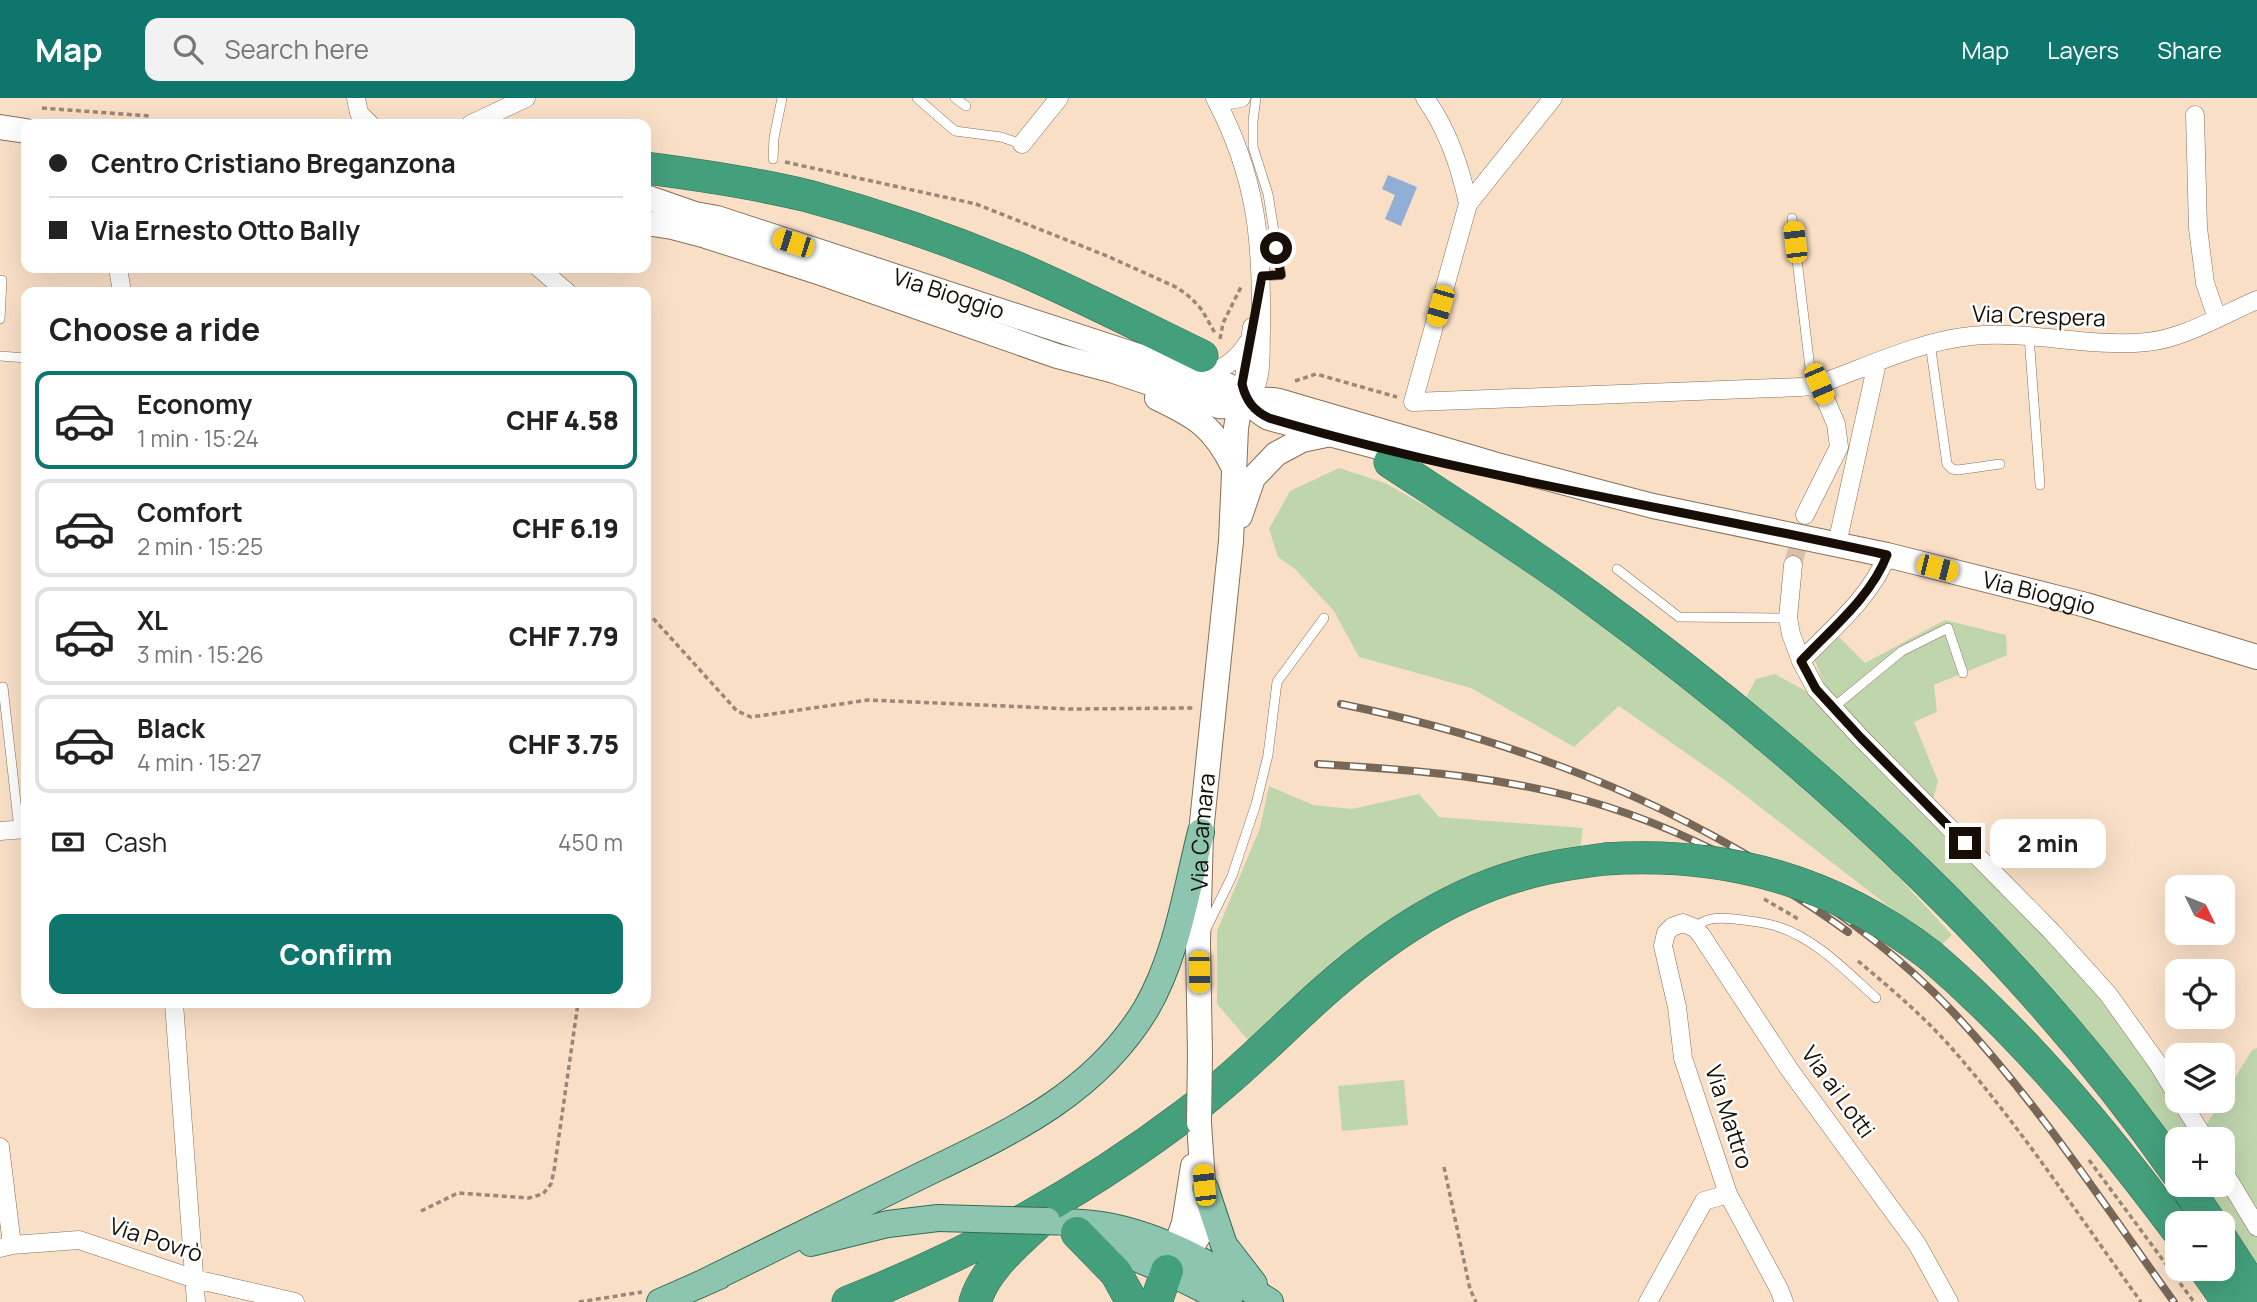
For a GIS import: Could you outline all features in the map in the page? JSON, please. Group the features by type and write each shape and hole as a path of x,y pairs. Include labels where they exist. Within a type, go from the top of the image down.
{"highway":[{"path":"651,169 720,178 806,196 932,234 1070,291 1206,358"},
{"path":"1390,462 1598,603 1720,697 1832,793 1936,891 2047,1007 2100,1069 2165,1157"},
{"path":"848,1302 965,1251 1110,1168 1208,1097 1321,994 1363,959 1412,924 1458,900 1516,876 1605,859 1683,858 1734,865 1790,879 1850,904 1901,934 1931,956 1998,1017 2112,1147 2165,1215"},
{"path":"975,1302 993,1268 1066,1195"},
{"path":"1077,1233 1116,1273 1132,1302"},
{"path":"1156,1302 1177,1257"},
{"path":"2235,1260 2257,1294"},
{"path":"2213,1281 2228,1302"}],"main road":[{"path":"0,127 21,130"},
{"path":"0,138 21,137"},
{"name":"Via Bioggio","path":"651,199 695,214 717,218 1206,358 1227,385 1262,414 1327,435 1481,472 1887,555 2087,605 2257,657"},
{"name":"Via Bioggio","path":"651,224 706,236 816,271 1056,356 1114,371 1219,406 1266,398 1496,465 1653,506"},
{"path":"1056,356 1131,386 1195,418 1208,427 1218,439 1234,468"},
{"name":"Via Camara","path":"1177,1257 1202,1230 1205,1212 1199,1123 1198,944 1201,832 1231,541 1238,416 1248,401"},
{"name":"Via Camara","path":"1231,541 1252,423 1248,401"},
{"path":"1231,541 1253,478 1276,454 1292,444 1327,435"},
{"path":"660,1302 996,1138 1049,1110 1090,1077 1127,1038 1147,1007 1160,979 1172,946 1201,832"},
{"name":"Via Camara","path":"1177,1257 1199,1123"},
{"path":"1205,1188 1224,1245 1271,1302"},
{"path":"705,1282 766,1258 850,1232 888,1224 938,1218 1047,1221 1104,1226 1130,1232 1177,1257 1229,1302"},
{"path":"1047,1221 1077,1233 1177,1257 1230,1276 1271,1302"}],"street":[{"path":"356,98 359,113 365,119"},
{"path":"482,119 526,98"},
{"path":"1022,144 1059,98"},
{"path":"1216,100 1241,98"},
{"path":"1425,98 1451,145 1468,204"},
{"path":"1413,402 1468,204 1553,98"},
{"name":"Via Camara","path":"1216,100 1240,156 1253,197 1258,229 1250,339 1242,384 1248,401"},
{"path":"2194,116 2198,228 2205,283 2217,318"},
{"path":"545,273 561,287"},
{"name":"Via Camara","path":"1248,401 1259,381 1253,278"},
{"name":"Via Crespera","path":"1413,402 1815,385 1930,343 1969,336 2150,342 2178,335 2257,300"},
{"path":"1206,358 1215,372 1242,352 1250,339"},
{"path":"1837,544 1877,363"},
{"path":"1805,515 1839,447 1836,424 1815,385"},
{"path":"1801,661 1867,591 1887,555"},
{"path":"1793,565 1788,618 1801,661 1816,689 2099,984 2165,1075"},
{"path":"0,831 21,829"},
{"name":"Via Mattro","path":"1649,1301 1704,1201 1728,1194 1683,1058 1677,1007 1663,946 1666,933 1686,926"},
{"name":"Via ai Lotti","path":"1686,926 1702,935 1789,1069 1905,1226 1949,1302"},
{"path":"174,1008 196,1302"},
{"path":"0,1147 6,1247"},
{"path":"2235,1191 2257,1227"},
{"path":"1728,1194 1784,1302"},
{"name":"Via Povrò","path":"6,1247 79,1240 195,1279 295,1302"}],"lane":[{"path":"773,159 782,98"},
{"path":"917,98 955,131 1001,137 1022,144"},
{"path":"955,98 966,106"},
{"path":"1253,278 1281,275 1268,194 1252,147 1252,121 1256,98"},
{"path":"1792,218 1815,385"},
{"path":"0,319 2,280"},
{"path":"2029,336 2040,485"},
{"path":"1930,343 1947,464 1958,470 2000,464"},
{"path":"0,356 21,358"},
{"path":"1617,569 1679,617 1788,618"},
{"path":"1198,944 1232,877 1256,804 1268,755 1277,682 1324,618"},
{"path":"1834,707 1902,651 1948,628 1963,673"},
{"path":"3,687 21,815"},
{"path":"1686,926 1716,918 1780,927 1826,954 1876,998"}],"path":[{"path":"41,108 149,116"},
{"path":"1206,358 1223,323 1253,278"},
{"path":"1295,381 1316,374 1413,402"},
{"path":"651,616 737,711 751,717 868,700 1071,709 1199,708"},
{"path":"1754,894 1806,924"},
{"path":"1852,956 1909,1004 1947,1043 1996,1101 2141,1302"},
{"path":"421,1211 458,1193 529,1198 542,1194 551,1184 577,1008"},
{"path":"2083,1153 2194,1302"},
{"path":"1444,1167 1470,1289 1476,1302"}],"green space":[{"path":"1339,468 1385,483 1459,525 1645,656 1811,794 1883,860 1952,935 1940,946 1729,783 1619,706 1574,747 1471,688 1359,657 1334,611 1295,569 1278,557 1269,529 1290,491"},
{"path":"1945,620 2006,635 2007,655 1934,685 1937,712 1914,722 1938,781 1931,807 2053,931 2165,1082 2165,1113 2188,1113 2198,1127 2165,1127 2165,1141 1744,701 1756,679 1775,674 1833,706 1815,661 1838,636 1865,663"},
{"path":"1269,786 1313,805 1352,809 1419,794 1439,817 1583,828 1580,849 1473,877 1249,1041 1217,1004 1217,931 1260,828"},
{"path":"2257,1048 2257,1280 2235,1246 2235,1211 2213,1211 2204,1197 2235,1197 2235,1127 2205,1127 2214,1113 2235,1113 2235,1078 2252,1050"},
{"path":"1404,1080 1408,1125 1342,1131 1338,1086"}],"water":[{"path":"1388,175 1417,187 1401,226 1385,219 1395,195 1382,189"}],"tunnel":[{"path":"1793,565 1803,525"}],"railway":[{"path":"1341,704 1397,716 1506,747 1611,786 1712,835 1838,913 1908,968 1982,1044 2040,1115 2174,1302"},
{"path":"1318,764 1464,776 1537,788 1608,807 1672,831 1733,860 1792,894 1848,932"}],"route":[{"path":"1276,248 1281,275 1262,276 1242,384 1248,401 1269,418 1481,472 1887,555 1867,591 1801,661 1816,689 1965,843"}]}
